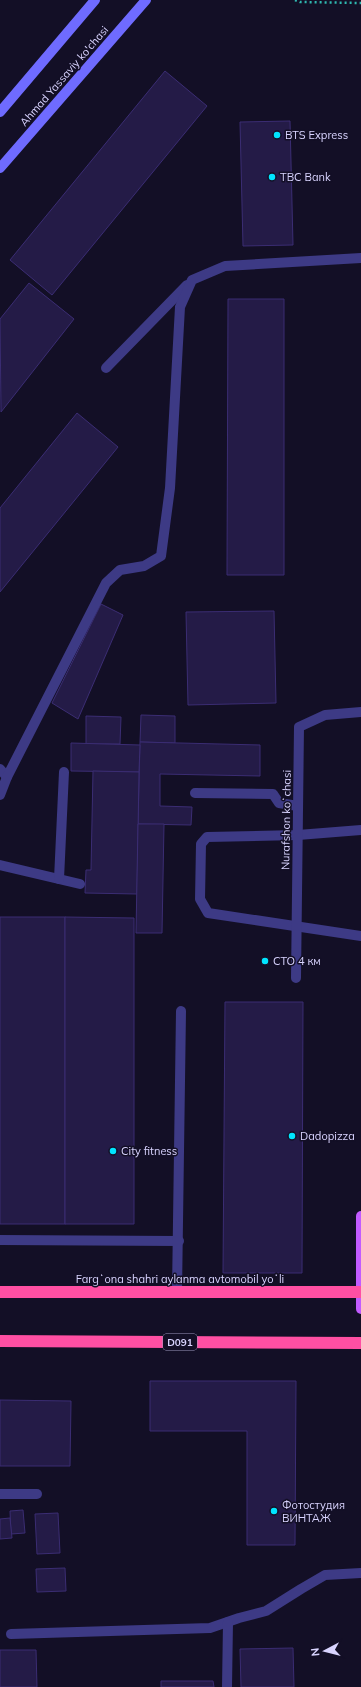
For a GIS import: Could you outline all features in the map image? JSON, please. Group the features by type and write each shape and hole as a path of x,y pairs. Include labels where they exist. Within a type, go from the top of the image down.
{"highway":[{"name":"Fargʻona shahri aylanma avtomobil yoʻli","path":"0,1292 361,1292"},
{"name":"D091","path":"0,1341 361,1343"}],"main road":[{"path":"0,112 95,0"},
{"name":"Ahmad Yassaviy ko'chasi","path":"0,168 146,0"},
{"path":"361,1216 361,1309"}],"street":[{"path":"106,368 192,280 225,266 361,258"},
{"path":"0,795 7,777 106,583 120,570 144,566 161,556 170,488 180,307 192,280"},
{"name":"Nurafshon koʻchasi","path":"296,978 299,727 325,715 361,712"},
{"path":"0,769 7,777"},
{"path":"59,879 64,772"},
{"path":"195,792 273,794 279,802 298,806"},
{"path":"361,830 298,835 207,837 201,844 200,875 200,899 208,913 361,936"},
{"path":"0,864 80,884"},
{"path":"177,1292 181,1011"},
{"path":"0,1240 178,1241"},
{"path":"0,1494 37,1494"},
{"path":"11,1634 210,1628 266,1611 326,1575 361,1573"},
{"path":"227,1687 228,1622"}],"path":[{"path":"295,0 300,2 361,3"}],"building":[{"path":"165,71 207,106 52,295 10,260"},
{"path":"290,121 293,245 243,246 240,122"},
{"path":"29,283 74,319 1,412 0,319"},
{"path":"228,299 284,299 284,575 227,575"},
{"path":"77,413 118,447 0,592 0,508"},
{"path":"101,604 123,615 78,719 52,703"},
{"path":"274,611 276,703 188,705 186,612"},
{"path":"141,715 175,716 175,743 140,742"},
{"path":"86,716 121,717 120,744 86,744"},
{"path":"140,742 260,745 260,776 160,774 160,806 192,807 191,825 138,824"},
{"path":"71,743 140,745 139,772 71,771"},
{"path":"93,771 139,772 137,894 85,893 86,870 91,870"},
{"path":"138,824 164,824 162,933 136,933"},
{"path":"0,917 65,917 65,1224 0,1224"},
{"path":"65,917 134,918 134,1224 65,1224"},
{"path":"225,1002 303,1002 302,1273 223,1273"},
{"path":"150,1381 296,1381 295,1545 247,1545 247,1431 150,1431"},
{"path":"0,1400 71,1401 70,1466 0,1466"},
{"path":"23,1510 25,1533 11,1534 10,1511"},
{"path":"58,1513 60,1553 37,1554 35,1514"},
{"path":"10,1518 12,1538 0,1539 0,1519"},
{"path":"65,1568 66,1591 37,1592 36,1569"},
{"path":"293,1648 294,1687 241,1687 240,1649"},
{"path":"0,1650 36,1650 37,1687 0,1687"},
{"path":"161,1681 213,1681 214,1687 161,1687"}],"place":[{"name":"BTS Express","path":"277,135"},
{"name":"TBC Bank","path":"272,177"},
{"name":"СТО 4 км","path":"265,961"},
{"name":"Dadopizza","path":"292,1136"},
{"name":"City fitness","path":"113,1151"},
{"name":"Фотостудия ВИНТАЖ","path":"274,1511"}]}
